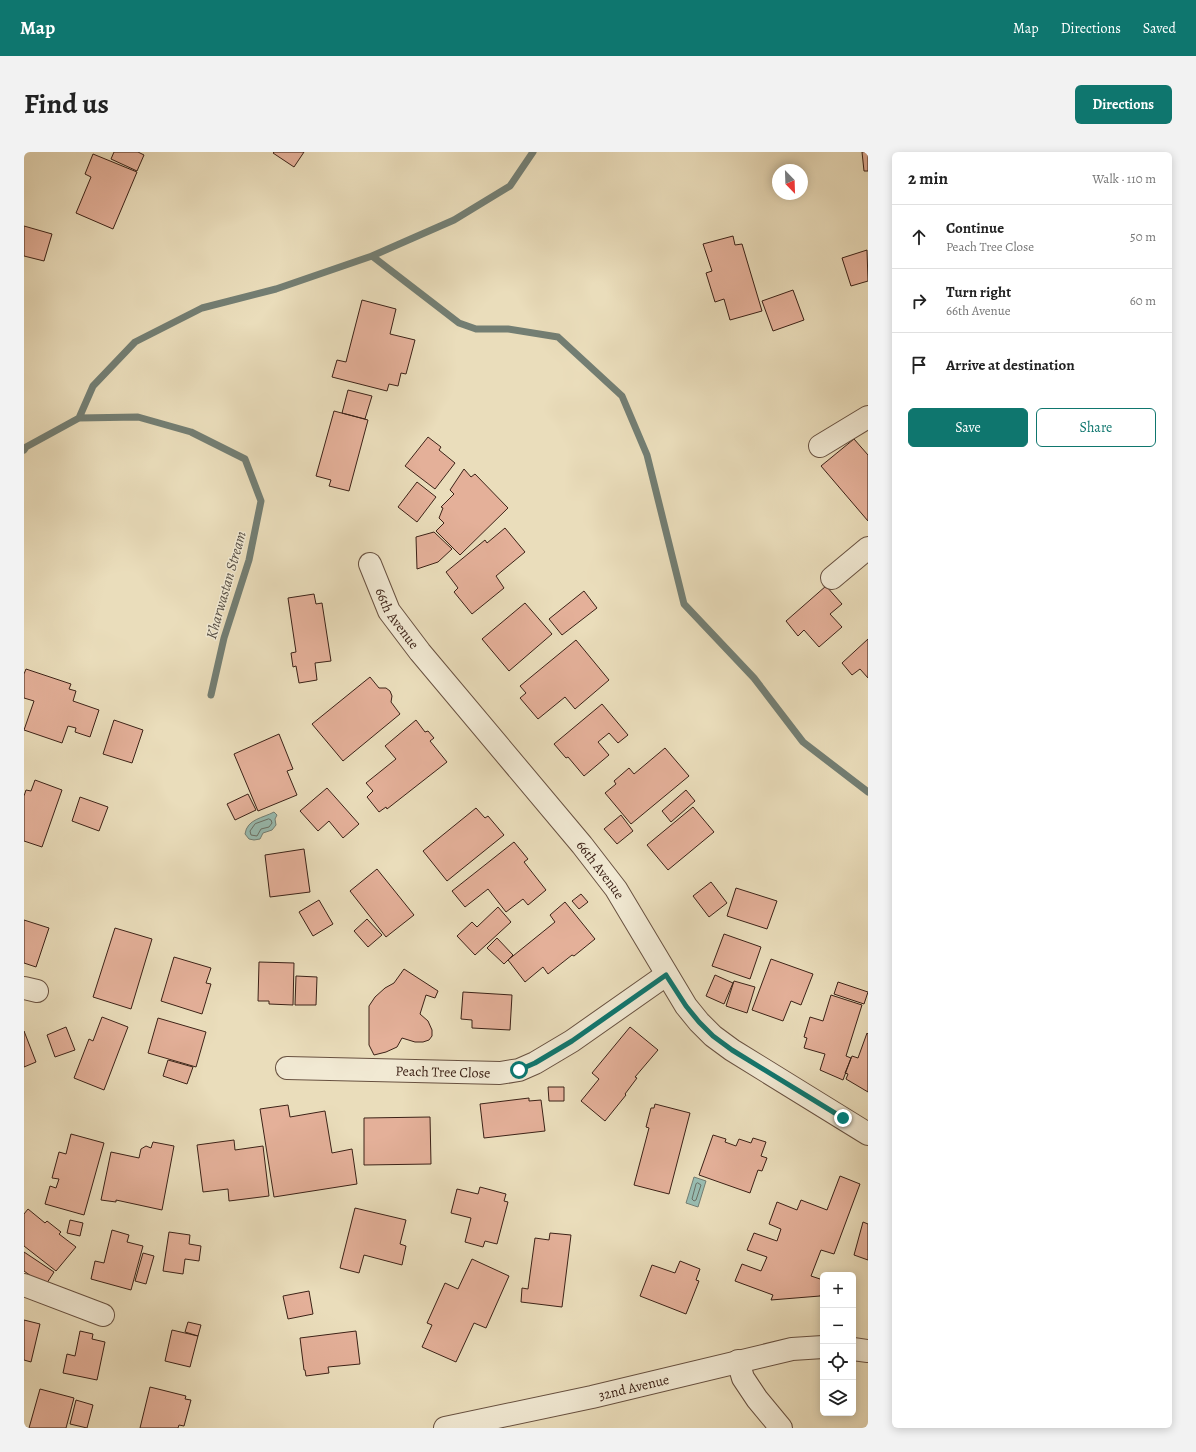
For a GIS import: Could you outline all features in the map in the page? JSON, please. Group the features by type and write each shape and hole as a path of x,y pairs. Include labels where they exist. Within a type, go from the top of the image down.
{"street":[{"path":"820,446 868,417"},
{"path":"832,578 868,548"},
{"name":"66th Avenue","path":"370,564 389,611 420,652 582,845 616,889 666,975 686,1006 699,1022 713,1036 732,1050 868,1134"},
{"name":"Peach Tree Close","path":"287,1068 500,1073 519,1070 535,1063 572,1041 666,975"},
{"path":"24,1285 103,1315"},
{"name":"32nd Avenue","path":"445,1428 592,1397 792,1349 820,1347"},
{"path":"856,1349 868,1351"},
{"path":"738,1362 743,1378 757,1399 781,1428"}],"water":[{"path":"274,812 277,815 275,819 276,825 272,830 263,833 260,839 249,839 245,834 249,825 252,822"},
{"path":"694,1177 706,1181 698,1207 686,1203"}],"building":[{"path":"114,152 138,152 144,155 137,171 111,159"},
{"path":"304,152 294,167 273,153"},
{"path":"862,152 868,152 868,171 864,171"},
{"path":"93,154 137,172 113,229 76,213 91,177 85,174"},
{"path":"24,226 52,234 44,261 24,256"},
{"path":"733,236 735,245 742,244 762,311 730,320 724,299 715,302 706,273 712,271 703,244"},
{"path":"867,250 868,281 851,286 842,258"},
{"path":"793,290 804,320 773,331 762,301"},
{"path":"362,300 396,309 390,334 415,340 406,374 401,373 398,386 389,384 387,391 332,377 337,360 346,362"},
{"path":"348,390 372,396 365,419 342,413"},
{"path":"334,411 368,420 349,491 329,486 331,480 316,476"},
{"path":"428,437 441,447 439,450 455,463 435,489 405,466"},
{"path":"854,439 868,455 868,521 821,466"},
{"path":"464,469 471,477 475,474 508,508 460,555 436,531 444,523 439,518 443,508 441,507 454,494 450,490"},
{"path":"417,482 436,497 417,522 398,507"},
{"path":"505,528 525,552 496,576 504,588 472,614 454,592 458,588 446,572 485,540 487,543"},
{"path":"434,532 452,549 438,562 417,569 416,537"},
{"path":"826,586 842,604 830,614 842,627 819,647 804,630 798,636 786,621"},
{"path":"584,591 597,608 562,635 549,619"},
{"path":"314,594 316,604 322,603 331,661 315,663 317,680 299,683 296,666 293,667 291,653 296,652 288,598"},
{"path":"525,603 552,634 509,671 482,639"},
{"path":"868,639 868,678 860,669 852,675 842,663"},
{"path":"576,640 609,680 575,709 565,697 538,719 520,698 526,693 520,686"},
{"path":"26,669 71,684 69,689 76,691 73,701 99,710 90,737 75,732 76,728 68,726 62,743 24,730 34,701 24,698 24,674"},
{"path":"370,677 379,688 386,688 390,691 392,696 391,702 400,714 343,761 312,724"},
{"path":"602,704 628,735 618,743 609,733 598,742 609,755 584,776 568,757 566,758 554,744"},
{"path":"114,720 143,730 132,763 103,754"},
{"path":"416,720 425,732 428,731 434,738 430,741 447,762 387,809 386,807 379,812 367,797 373,791 366,783 396,759 385,746"},
{"path":"279,734 293,769 287,771 297,795 258,811 234,754"},
{"path":"665,748 689,776 631,824 605,793 616,784 614,781 629,768 634,774"},
{"path":"35,780 62,790 42,847 24,841 24,796 26,790 31,791"},
{"path":"327,788 359,824 343,838 329,821 318,831 300,811"},
{"path":"686,790 695,801 671,822 662,811"},
{"path":"248,794 256,810 235,820 227,804"},
{"path":"80,797 108,807 99,831 72,821"},
{"path":"693,807 714,832 668,870 647,845"},
{"path":"476,808 485,818 488,816 504,835 447,881 423,851"},
{"path":"621,815 633,831 617,844 604,829"},
{"path":"514,842 528,859 524,862 546,890 528,905 523,899 506,912 488,889 465,907 452,891"},
{"path":"304,849 310,892 270,897 265,855"},
{"path":"377,869 414,915 386,937 350,891"},
{"path":"711,882 727,903 709,917 693,896"},
{"path":"736,888 777,901 767,929 727,916"},
{"path":"581,894 588,902 579,909 572,901"},
{"path":"319,900 333,924 313,936 299,912"},
{"path":"565,902 595,939 548,974 543,967 525,982 508,960 555,922 550,915"},
{"path":"498,907 511,922 475,955 457,936 472,922 477,927"},
{"path":"367,919 382,935 368,947 354,931"},
{"path":"24,920 49,928 36,967 24,963"},
{"path":"115,928 152,939 131,1009 93,997"},
{"path":"724,934 761,947 750,979 712,966"},
{"path":"497,938 513,955 504,964 487,948"},
{"path":"174,957 211,968 206,983 211,984 202,1014 161,1001"},
{"path":"771,959 813,974 801,1005 791,1001 783,1021 752,1010"},
{"path":"259,962 294,963 293,1005 269,1004 269,1001 258,1001"},
{"path":"404,969 438,991 435,998 426,995 420,1014 428,1021 432,1030 432,1036 429,1040 423,1042 415,1042 402,1038 397,1047 374,1055 369,1045 369,1006 375,997 385,988 394,983"},
{"path":"715,975 733,983 724,1004 706,996"},
{"path":"296,976 317,977 316,1005 295,1005"},
{"path":"734,981 755,987 747,1013 726,1006"},
{"path":"838,982 868,992 864,1004 834,994"},
{"path":"463,992 512,995 510,1030 472,1028 472,1020 461,1019"},
{"path":"831,995 862,1005 846,1056 851,1058 843,1080 820,1070 825,1054 804,1048 807,1038 804,1037 810,1017 823,1021"},
{"path":"102,1017 128,1027 104,1090 74,1078 89,1039 93,1041"},
{"path":"158,1018 206,1032 196,1067 148,1053"},
{"path":"66,1027 75,1050 55,1057 47,1035"},
{"path":"630,1027 658,1050 635,1077 637,1078 625,1094 626,1095 605,1121 581,1101 599,1079 592,1073"},
{"path":"24,1031 36,1062 24,1067"},
{"path":"867,1033 868,1092 846,1079 848,1074 845,1073 852,1056 858,1058"},
{"path":"168,1060 193,1067 187,1084 163,1076"},
{"path":"548,1087 564,1087 564,1101 549,1101"},
{"path":"529,1098 529,1101 541,1100 545,1131 484,1138 480,1104"},
{"path":"655,1104 690,1113 669,1194 634,1185 649,1128 646,1127 651,1108 654,1108"},
{"path":"288,1105 290,1117 325,1111 332,1153 352,1149 357,1184 274,1197 260,1109"},
{"path":"430,1117 431,1164 364,1165 364,1118"},
{"path":"71,1134 104,1143 84,1215 45,1204 50,1186 56,1188 59,1179 52,1178 59,1152 66,1154"},
{"path":"713,1135 726,1139 725,1142 736,1146 739,1139 751,1143 753,1138 766,1142 761,1156 767,1158 762,1171 758,1170 750,1193 699,1175"},
{"path":"234,1140 235,1150 263,1146 269,1196 229,1201 228,1189 203,1192 197,1145"},
{"path":"153,1142 174,1146 162,1210 116,1200 116,1202 101,1200 111,1152 139,1158 141,1149 146,1146 151,1148"},
{"path":"840,1176 860,1184 834,1254 821,1250 811,1276 820,1279 820,1296 771,1300 773,1295 735,1281 742,1264 761,1271 767,1257 747,1250 754,1233 777,1241 781,1229 769,1224 777,1202 797,1210 801,1200 827,1210"},
{"path":"480,1187 506,1194 504,1201 508,1202 497,1244 485,1241 483,1247 465,1242 471,1218 451,1213 457,1189 478,1194"},
{"path":"355,1208 406,1220 400,1244 406,1246 402,1265 364,1255 359,1273 340,1268"},
{"path":"28,1209 45,1223 47,1221 61,1232 59,1234 76,1247 56,1271 24,1246 24,1214"},
{"path":"70,1220 83,1223 80,1236 67,1233"},
{"path":"863,1222 868,1224 868,1260 854,1255"},
{"path":"112,1230 129,1235 127,1242 143,1246 131,1290 91,1279 95,1261 104,1263"},
{"path":"169,1232 190,1235 189,1244 201,1246 199,1261 185,1259 183,1274 163,1271"},
{"path":"550,1233 571,1235 562,1307 521,1302 522,1288 528,1289 535,1238 549,1240"},
{"path":"24,1252 54,1272 45,1286 24,1271"},
{"path":"143,1253 154,1256 146,1284 135,1281"},
{"path":"472,1259 509,1276 486,1328 474,1323 456,1362 422,1347 432,1325 427,1323 445,1283 458,1289"},
{"path":"680,1261 700,1269 696,1280 699,1281 686,1314 640,1296 652,1265 675,1273"},
{"path":"309,1291 313,1314 288,1319 283,1296"},
{"path":"24,1320 40,1324 31,1362 24,1360"},
{"path":"188,1322 201,1325 198,1336 185,1332"},
{"path":"172,1330 198,1336 190,1367 165,1361"},
{"path":"80,1331 93,1334 92,1339 105,1342 97,1380 63,1373 67,1354 75,1356"},
{"path":"356,1331 360,1364 328,1367 329,1373 306,1376 300,1338"},
{"path":"150,1387 186,1396 185,1399 191,1400 184,1426 179,1425 178,1428 140,1428"},
{"path":"40,1389 74,1398 66,1428 29,1428"},
{"path":"76,1400 93,1405 87,1428 70,1424"}],"waterway":[{"path":"79,418 93,386 135,342 202,308 276,289 372,256 454,220 510,186 533,152"},
{"path":"372,256 459,323 476,329 508,329 558,337 622,396 647,455 684,604 754,678 803,742 868,792"},
{"name":"Kharwastan Stream","path":"24,450 26,447 79,418 138,417 191,432 245,459 261,501 249,560 224,638 211,695"}],"route":[{"path":"519,1070 535,1063 572,1041 666,975 686,1006 713,1036 732,1050 754,1062 843,1118"}]}
